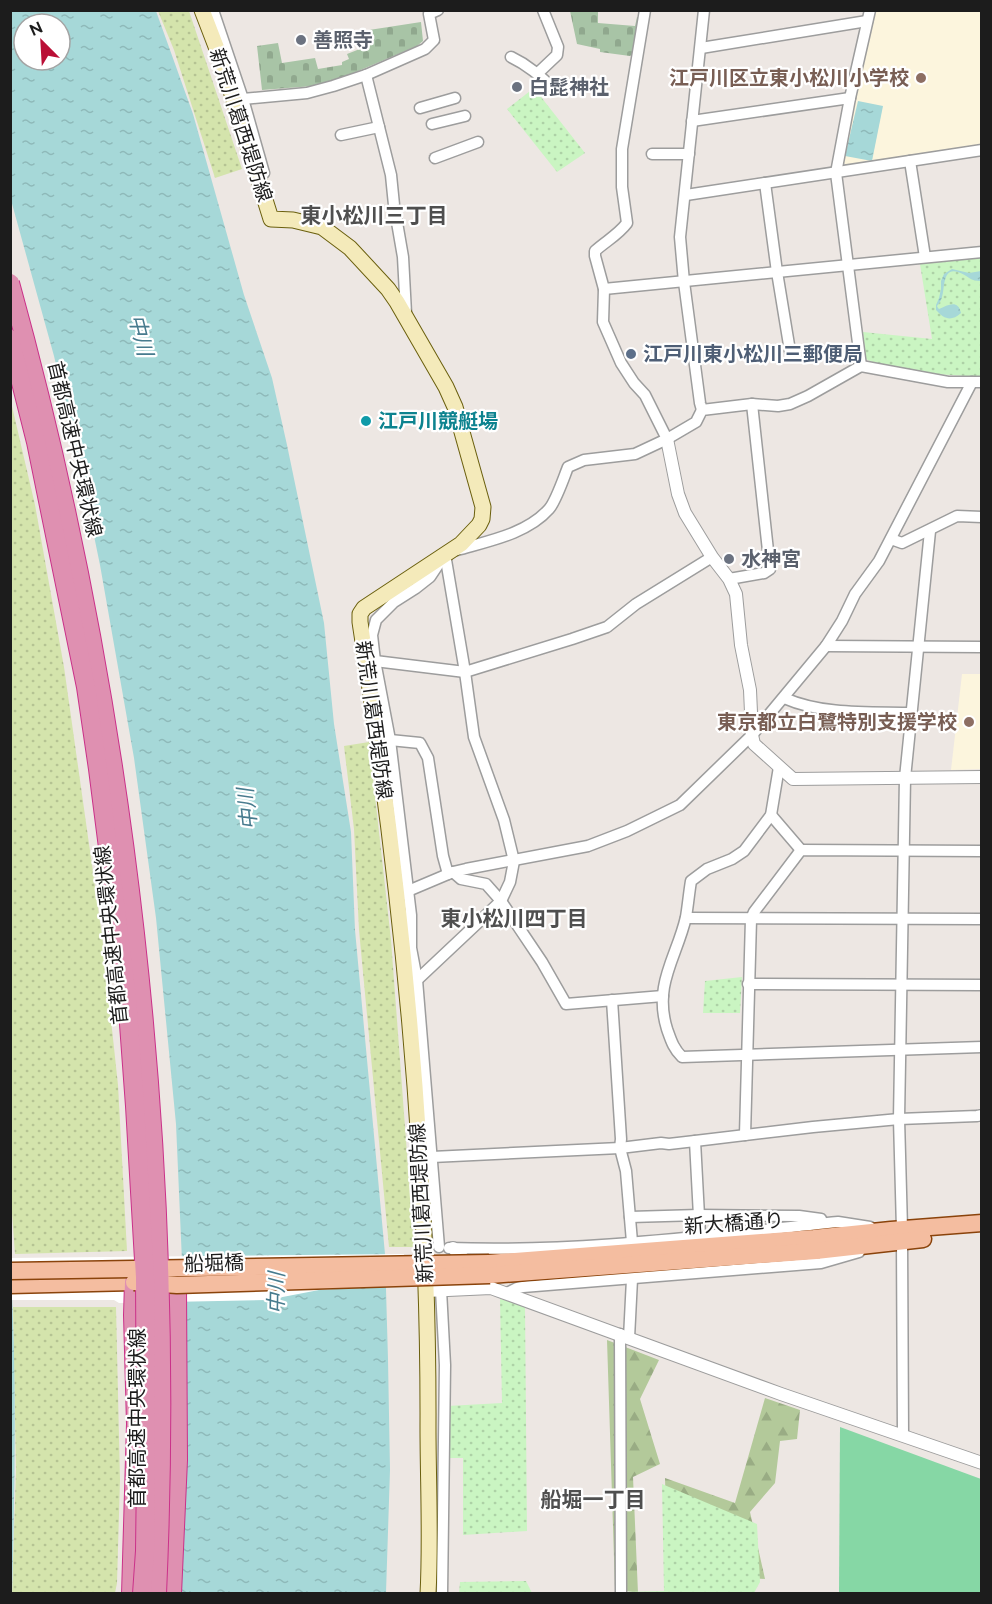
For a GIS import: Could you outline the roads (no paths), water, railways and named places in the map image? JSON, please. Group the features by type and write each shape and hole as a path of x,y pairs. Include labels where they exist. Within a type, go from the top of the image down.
{"highway":[{"name":"首都高速中央環状線","path":"10,283 51,438 80,578 113,769 128,878 152,1107 159,1277 161,1469 157,1593"},
{"name":"首都高速中央環状線","path":"10,339 36,442 86,687 127,997 145,1277 146,1472 142,1593"},
{"path":"131,1593 136,1424 134,1282 152,1269 177,1285 178,1460 172,1593"}],"main road":[{"name":"新荒川葛西堤防線","path":"202,10 219,41 271,219 285,219 322,227 350,248 388,289 446,387 483,507 479,525 461,544 364,608 360,614 407,949 414,1072 432,1248 433,1290 428,1344 428,1593"},
{"name":"新大橋通り","path":"490,1275 815,1245 981,1223"},
{"name":"新大橋通り","path":"897,1235 981,1234"},
{"name":"船堀橋","path":"10,1270 152,1269 490,1275"},
{"name":"船堀橋","path":"10,1285 134,1282 177,1285 490,1275"}],"street":[{"path":"213,10 219,41 243,99 278,220"},
{"path":"243,99 307,93 366,75 425,49 434,40 429,14 438,10"},
{"path":"537,73 557,56 558,47 543,10"},
{"path":"645,10 622,149 622,187 627,223 619,233 595,251 604,289 603,322 621,363 645,395 667,439 678,494 686,513 712,557 729,579 735,594 741,645 750,690 754,744 793,779 981,777"},
{"path":"704,10 680,237 702,410 696,422 635,454 584,460 568,467 551,508 531,525 445,554 430,577 394,602 376,620 372,635 390,740 411,915 407,949 417,980 432,1157 432,1248 571,1247 838,1222"},
{"path":"701,48 868,16 836,173 861,366"},
{"path":"511,57 537,73 554,88"},
{"path":"366,75 391,175 403,257 406,316"},
{"path":"420,108 455,98"},
{"path":"692,121 850,98"},
{"path":"432,124 465,116"},
{"path":"341,135 379,127"},
{"path":"435,158 478,142"},
{"path":"686,195 981,150"},
{"path":"652,154 689,154"},
{"path":"910,160 925,256"},
{"path":"765,183 790,351"},
{"path":"604,289 981,252"},
{"path":"408,891 451,873 588,846 627,831 680,805 752,735 826,646 855,594 879,561 976,382 948,382 861,366 790,404 778,406 752,404 702,410"},
{"path":"729,579 764,573 770,569 752,404"},
{"path":"891,539 902,543 957,516 981,517"},
{"path":"903,1435 897,1235 905,778 930,531"},
{"path":"417,980 501,901 510,882 514,861 504,820 474,737 445,554"},
{"path":"375,661 465,672 572,639 607,627 636,604 712,557"},
{"path":"826,646 981,647"},
{"path":"784,698 792,702 834,711 911,713"},
{"path":"390,740 420,743 428,758 443,856 451,873 461,879 486,884 501,901 542,962 566,1004 663,996"},
{"path":"779,767 771,815 744,851 732,859 707,869 691,881 686,918 669,964 663,996 665,1021 674,1049 682,1057 981,1047"},
{"path":"771,815 801,850 981,851"},
{"path":"745,1136 751,919 801,850"},
{"path":"686,918 981,919"},
{"path":"748,984 981,985"},
{"path":"612,1000 620,1148 626,1171 632,1242"},
{"path":"432,1157 620,1148 899,1119 981,1115"},
{"path":"695,1141 700,1235"},
{"path":"630,1217 799,1216 897,1235"},
{"path":"507,1293 523,1287 821,1263 897,1235"},
{"path":"453,1248 490,1275 507,1293 781,1394 981,1463"},
{"path":"442,1593 445,1365 433,1290 490,1275"},
{"path":"621,1593 624,1336 632,1278"}],"water":[{"name":"中川","path":"10,11 156,11 193,114 244,295 272,378 324,623 334,724 351,832 355,930 385,1254 390,1470 386,1593 181,1593 187,1443 183,1284 176,1124 156,918 134,758 100,565 54,356 11,200"},
{"path":"858,101 883,106 872,161 845,156"},
{"path":"952,269 969,273 981,271 981,281 958,272 949,273 937,306 939,309 955,305 961,313 954,318 948,318 936,310 936,305 944,274"},
{"path":"10,1257 15,1425 12,1594 10,1593"}],"place":[{"name":"善照寺","path":"301,40"},
{"name":"江戸川区立東小松川小学校","path":"921,78"},
{"name":"白髭神社","path":"517,87"},
{"name":"江戸川東小松川三郵便局","path":"631,354"},
{"name":"江戸川競艇場","path":"366,421"},
{"name":"水神宮","path":"729,559"},
{"name":"東京都立白鷺特別支援学校","path":"969,722"}],"district":[{"name":"東小松川三丁目","path":"374,215"},
{"name":"東小松川四丁目","path":"514,918"},
{"name":"船堀一丁目","path":"593,1499"}]}
